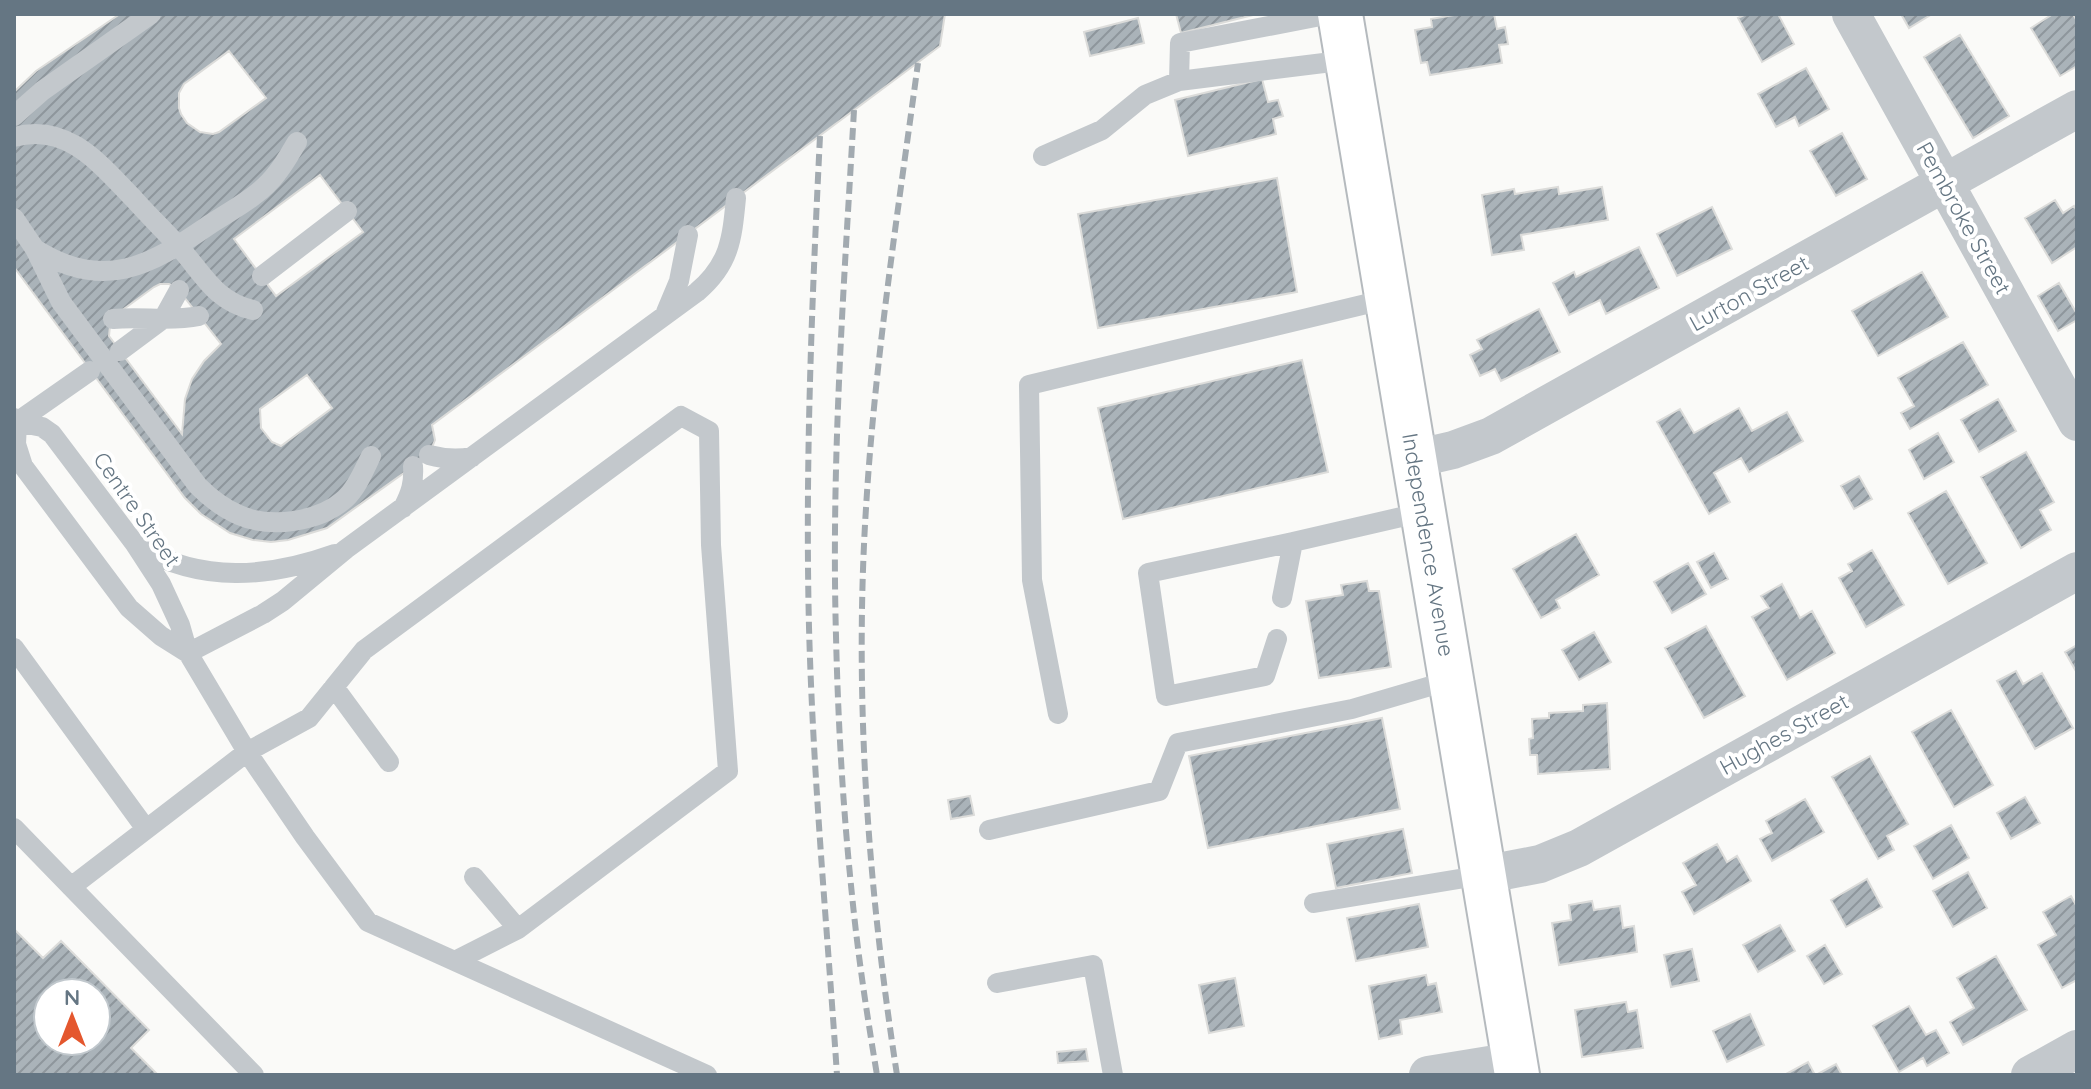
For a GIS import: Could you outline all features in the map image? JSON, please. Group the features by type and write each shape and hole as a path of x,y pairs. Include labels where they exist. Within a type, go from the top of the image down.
{"main road":[{"name":"Independence Avenue","path":"1340,14 1516,1068"}],"street":[{"name":"Pembroke Street","path":"1851,14 2077,422"},
{"name":"Lurton Street","path":"1414,459 1453,450 1491,436 2077,109"},
{"name":"Hughes Street","path":"1483,875 1540,864 1579,848 2077,571"},
{"path":"2030,1075 2077,1049"},
{"path":"1428,1075 1516,1068"}],"lane":[{"path":"14,116 42,91 151,14"},
{"path":"1179,81 1180,43 1331,14"},
{"path":"1043,156 1102,130 1145,95 1179,81 1348,60"},
{"path":"14,137 43,133 56,136 86,152 179,246 217,293 227,301 253,310"},
{"path":"35,249 62,263 78,267 117,270 143,265 179,246 263,188 277,174 297,142"},
{"path":"188,653 283,601 346,549 711,280 722,265 733,229 736,198"},
{"path":"262,276 347,211"},
{"path":"14,218 35,249 61,302 210,498 240,516 276,522 295,521 314,516 346,498 371,456"},
{"path":"664,316 679,281 688,235"},
{"path":"120,351 163,319 179,290"},
{"path":"1058,714 1032,580 1029,385 1387,299"},
{"path":"113,319 185,319 199,316"},
{"path":"15,420 90,371"},
{"path":"71,887 247,752 309,718 364,650 681,416 709,431 711,545 728,771 518,929 455,961"},
{"name":"Centre Street","path":"188,653 144,623 129,608 23,466 16,444 15,420 42,427 52,434 135,544 172,604 188,653 247,752 368,922 707,1075"},
{"path":"403,508 421,460 472,457"},
{"path":"1277,639 1265,676 1166,696 1148,573 1423,512"},
{"path":"1282,598 1293,542"},
{"path":"135,544 169,562 210,573 231,574 301,565 346,549"},
{"path":"14,648 146,829"},
{"path":"989,830 1159,791 1178,743 1352,709 1451,680"},
{"path":"334,687 389,762"},
{"path":"14,828 254,1075"},
{"path":"1314,903 1483,875"},
{"path":"474,877 518,929"},
{"path":"997,983 1093,965 1113,1075"}],"building":[{"path":"120,14 945,14 940,46 432,425 435,440 429,455 327,528 271,542 230,533 201,514 185,498 14,267 14,92 36,71","holes":["229,51 266,98 219,132 200,132 187,123 181,114 179,93 184,84","320,175 363,232 276,296 234,239","169,284 177,288 221,344 192,379 185,399 182,434 109,336 110,326 117,314 154,287","307,375 332,408 281,446 272,442 261,428 260,409"]},
{"path":"1176,14 1257,14 1181,33"},
{"path":"1460,14 1494,14 1497,29 1505,27 1508,44 1499,45 1502,63 1430,75 1427,62 1421,63 1415,30 1432,27 1431,19"},
{"path":"1746,14 1778,14 1794,44 1762,62 1738,18"},
{"path":"1901,14 1932,14 1909,28"},
{"path":"2053,14 2073,14 2077,21 2077,66 2060,76 2031,28"},
{"path":"1138,18 1144,43 1090,56 1084,32"},
{"path":"1960,35 2009,116 1973,138 1924,57"},
{"path":"1806,68 1829,109 1799,126 1795,117 1776,127 1758,94"},
{"path":"1262,79 1268,102 1278,100 1283,116 1273,119 1276,134 1188,156 1175,100"},
{"path":"1842,133 1867,179 1836,196 1810,151"},
{"path":"1277,178 1297,292 1098,328 1078,214"},
{"path":"1558,187 1559,194 1602,187 1608,220 1521,235 1524,250 1492,255 1482,195 1514,189 1515,194"},
{"path":"2055,200 2063,213 2074,206 2077,211 2077,247 2052,263 2025,218"},
{"path":"1712,207 1732,249 1677,276 1657,234"},
{"path":"1639,247 1659,288 1606,314 1600,300 1569,315 1553,283 1574,272 1576,277"},
{"path":"1922,272 1948,317 1878,356 1852,311"},
{"path":"2059,283 2077,314 2077,320 2058,331 2038,296"},
{"path":"1539,309 1560,352 1501,381 1495,369 1480,376 1470,355 1482,349 1477,340"},
{"path":"1963,342 1988,385 1910,429 1901,413 1914,406 1898,378"},
{"path":"1302,360 1328,472 1123,519 1098,408"},
{"path":"1998,399 2016,431 1979,452 1961,420"},
{"path":"1739,408 1752,431 1787,412 1803,441 1749,472 1741,458 1714,473 1730,502 1709,514 1657,422 1680,409 1694,433"},
{"path":"1938,433 1954,462 1924,479 1909,450"},
{"path":"2026,452 2054,502 2040,510 2051,530 2021,548 1981,477"},
{"path":"1859,476 1872,499 1854,509 1841,486"},
{"path":"1946,491 1987,563 1948,584 1908,513"},
{"path":"1576,534 1599,575 1556,600 1560,608 1541,618 1513,569"},
{"path":"1872,550 1904,605 1866,627 1839,578 1852,571 1848,564"},
{"path":"1714,553 1728,579 1711,588 1697,562"},
{"path":"1688,563 1706,594 1672,613 1654,582"},
{"path":"1367,581 1369,591 1379,591 1391,667 1319,678 1306,601 1343,595 1341,585"},
{"path":"1782,584 1800,618 1812,611 1835,653 1787,680 1752,617 1769,608 1761,596"},
{"path":"1706,626 1745,696 1704,718 1665,648"},
{"path":"1594,632 1611,662 1579,680 1562,650"},
{"path":"2077,645 2077,673 2065,652"},
{"path":"2016,671 2023,684 2042,673 2073,728 2035,749 1997,681"},
{"path":"1607,703 1610,769 1538,774 1537,755 1530,755 1532,719 1549,718 1549,713 1583,711 1583,705"},
{"path":"1951,710 1993,785 1954,807 1912,732"},
{"path":"1382,718 1400,809 1208,848 1189,756"},
{"path":"1870,756 1908,824 1887,836 1894,850 1878,859 1832,777"},
{"path":"970,796 974,815 951,819 948,800"},
{"path":"2025,797 2040,823 2011,839 1997,813"},
{"path":"1805,799 1824,832 1772,861 1760,839 1772,833 1766,821"},
{"path":"1951,825 1969,858 1933,879 1914,846"},
{"path":"1403,829 1412,873 1336,888 1327,844"},
{"path":"1717,844 1727,862 1737,856 1751,881 1694,914 1682,892 1696,885 1683,863"},
{"path":"1968,872 1987,908 1953,927 1933,891"},
{"path":"1867,879 1882,907 1846,927 1831,900"},
{"path":"2071,896 2077,907 2077,980 2062,988 2038,945 2056,935 2043,912"},
{"path":"1592,901 1594,910 1620,906 1623,928 1634,926 1637,952 1559,965 1552,923 1571,920 1569,905"},
{"path":"1419,904 1428,947 1356,961 1347,918"},
{"path":"1780,925 1795,951 1758,972 1743,945"},
{"path":"14,929 43,958 61,941 97,977 32,977 32,1057 112,1057 112,993 149,1030 131,1048 158,1075 14,1075"},
{"path":"1825,945 1842,974 1824,984 1807,956"},
{"path":"1692,949 1699,981 1671,987 1664,955"},
{"path":"1996,956 2027,1010 1963,1045 1950,1022 1974,1008 1957,978"},
{"path":"1426,975 1428,985 1436,983 1442,1012 1400,1020 1402,1034 1379,1039 1369,986"},
{"path":"1235,978 1244,1026 1209,1033 1199,985"},
{"path":"1626,1002 1628,1012 1637,1010 1643,1048 1582,1057 1575,1010"},
{"path":"1909,1006 1926,1035 1936,1030 1949,1053 1927,1066 1923,1058 1899,1072 1873,1026"},
{"path":"1750,1014 1764,1045 1727,1062 1713,1031"},
{"path":"1086,1049 1088,1061 1058,1063 1057,1052"},
{"path":"1808,1062 1815,1075 1786,1074"},
{"path":"1836,1064 1842,1075 1816,1075"}],"railway":[{"path":"897,1075 878,934 866,792 863,579 875,396 918,63"},
{"path":"854,110 837,439 836,636 841,766 849,863 877,1075"},
{"path":"820,136 809,443 809,627 817,795 837,1075"}]}
